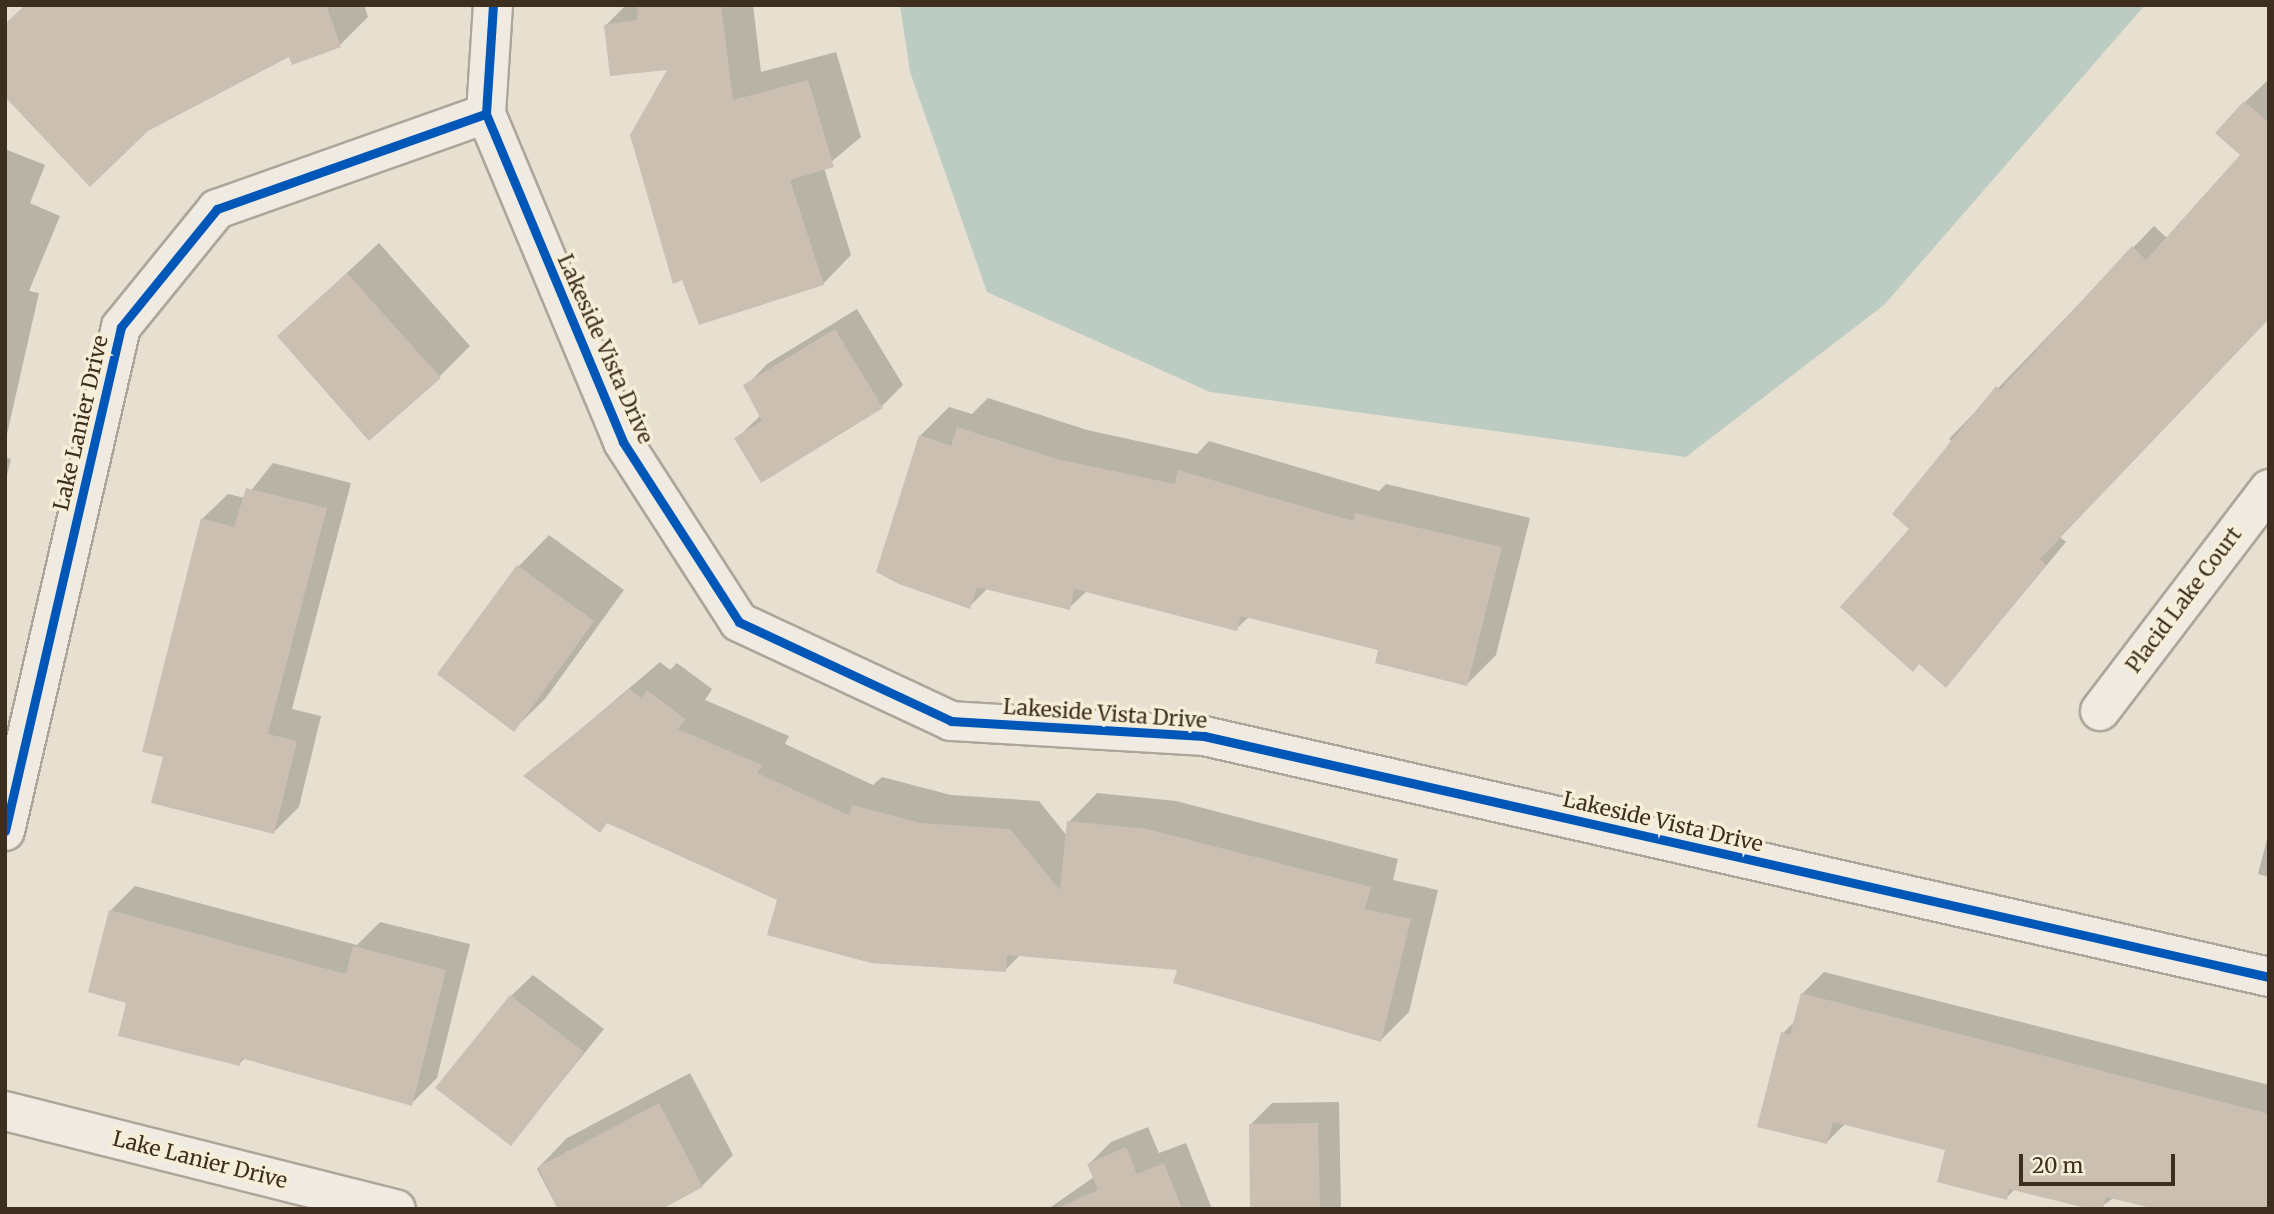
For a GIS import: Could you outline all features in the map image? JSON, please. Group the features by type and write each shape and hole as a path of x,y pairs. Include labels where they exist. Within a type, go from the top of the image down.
{"street":[{"name":"Lakeside Vista Drive","path":"493,5 486,114 623,442 739,622 951,721 1204,736 2269,977"},
{"name":"Lake Lanier Drive","path":"5,831 121,327 216,209 486,114"},
{"name":"Placid Lake Court","path":"2100,711 2269,489"},
{"name":"Lake Lanier Drive","path":"5,1111 396,1209"}],"shaded area":[{"path":"900,5 2145,5 1884,305 1686,457 1210,392 987,292 910,72"}],"building":[{"path":"25,5 326,5 341,47 292,65 289,57 148,131 90,187 5,97 5,24"},
{"path":"638,5 721,5 733,100 808,80 834,167 790,180 824,285 699,325 682,280 673,284 630,135 667,70 610,76 604,25 637,20"},
{"path":"2244,101 2269,123 2269,319 2040,559 2046,565 1946,688 1919,664 1913,672 1840,607 1909,529 1892,514 1996,386 2000,390 2132,246 2146,260 2240,155 2215,133"},
{"path":"347,273 441,378 369,441 277,336"},
{"path":"835,329 883,408 761,483 734,438 762,421 743,385"},
{"path":"957,427 1057,459 1175,484 1178,470 1353,521 1355,513 1502,547 1467,686 1375,663 1378,650 1241,616 1237,631 1074,589 1070,610 977,587 970,609 899,584 876,572 919,435 951,446"},
{"path":"246,488 327,508 268,734 297,741 274,834 151,803 163,757 142,752 201,518 234,527"},
{"path":"517,565 594,621 514,732 437,674"},
{"path":"630,689 641,698 647,690 685,719 678,729 762,765 757,773 849,815 852,805 921,823 1010,829 1060,890 1067,821 1147,829 1371,887 1365,909 1411,919 1381,1042 1173,983 1177,970 1007,955 1006,972 871,963 767,935 777,900 607,823 600,833 523,776"},
{"path":"109,910 346,974 353,946 446,970 412,1106 241,1058 240,1066 118,1036 126,1003 88,992"},
{"path":"1801,993 2269,1114 2269,1209 2155,1209 2106,1197 2103,1209 2090,1209 2009,1189 2007,1200 1937,1182 1945,1150 1833,1122 1827,1144 1757,1127 1781,1032 1790,1035"},
{"path":"510,995 584,1052 511,1146 435,1088"},
{"path":"659,1103 703,1187 662,1209 558,1209 538,1167"},
{"path":"1318,1123 1320,1209 1250,1209 1249,1124"},
{"path":"1126,1147 1137,1174 1164,1163 1182,1209 1056,1209 1098,1190 1087,1164"}],"cycle path":[{"path":"493,5 486,114 623,442 739,622 951,721 1204,736 2269,977"},
{"path":"5,831 121,327 217,209 486,114"}]}
